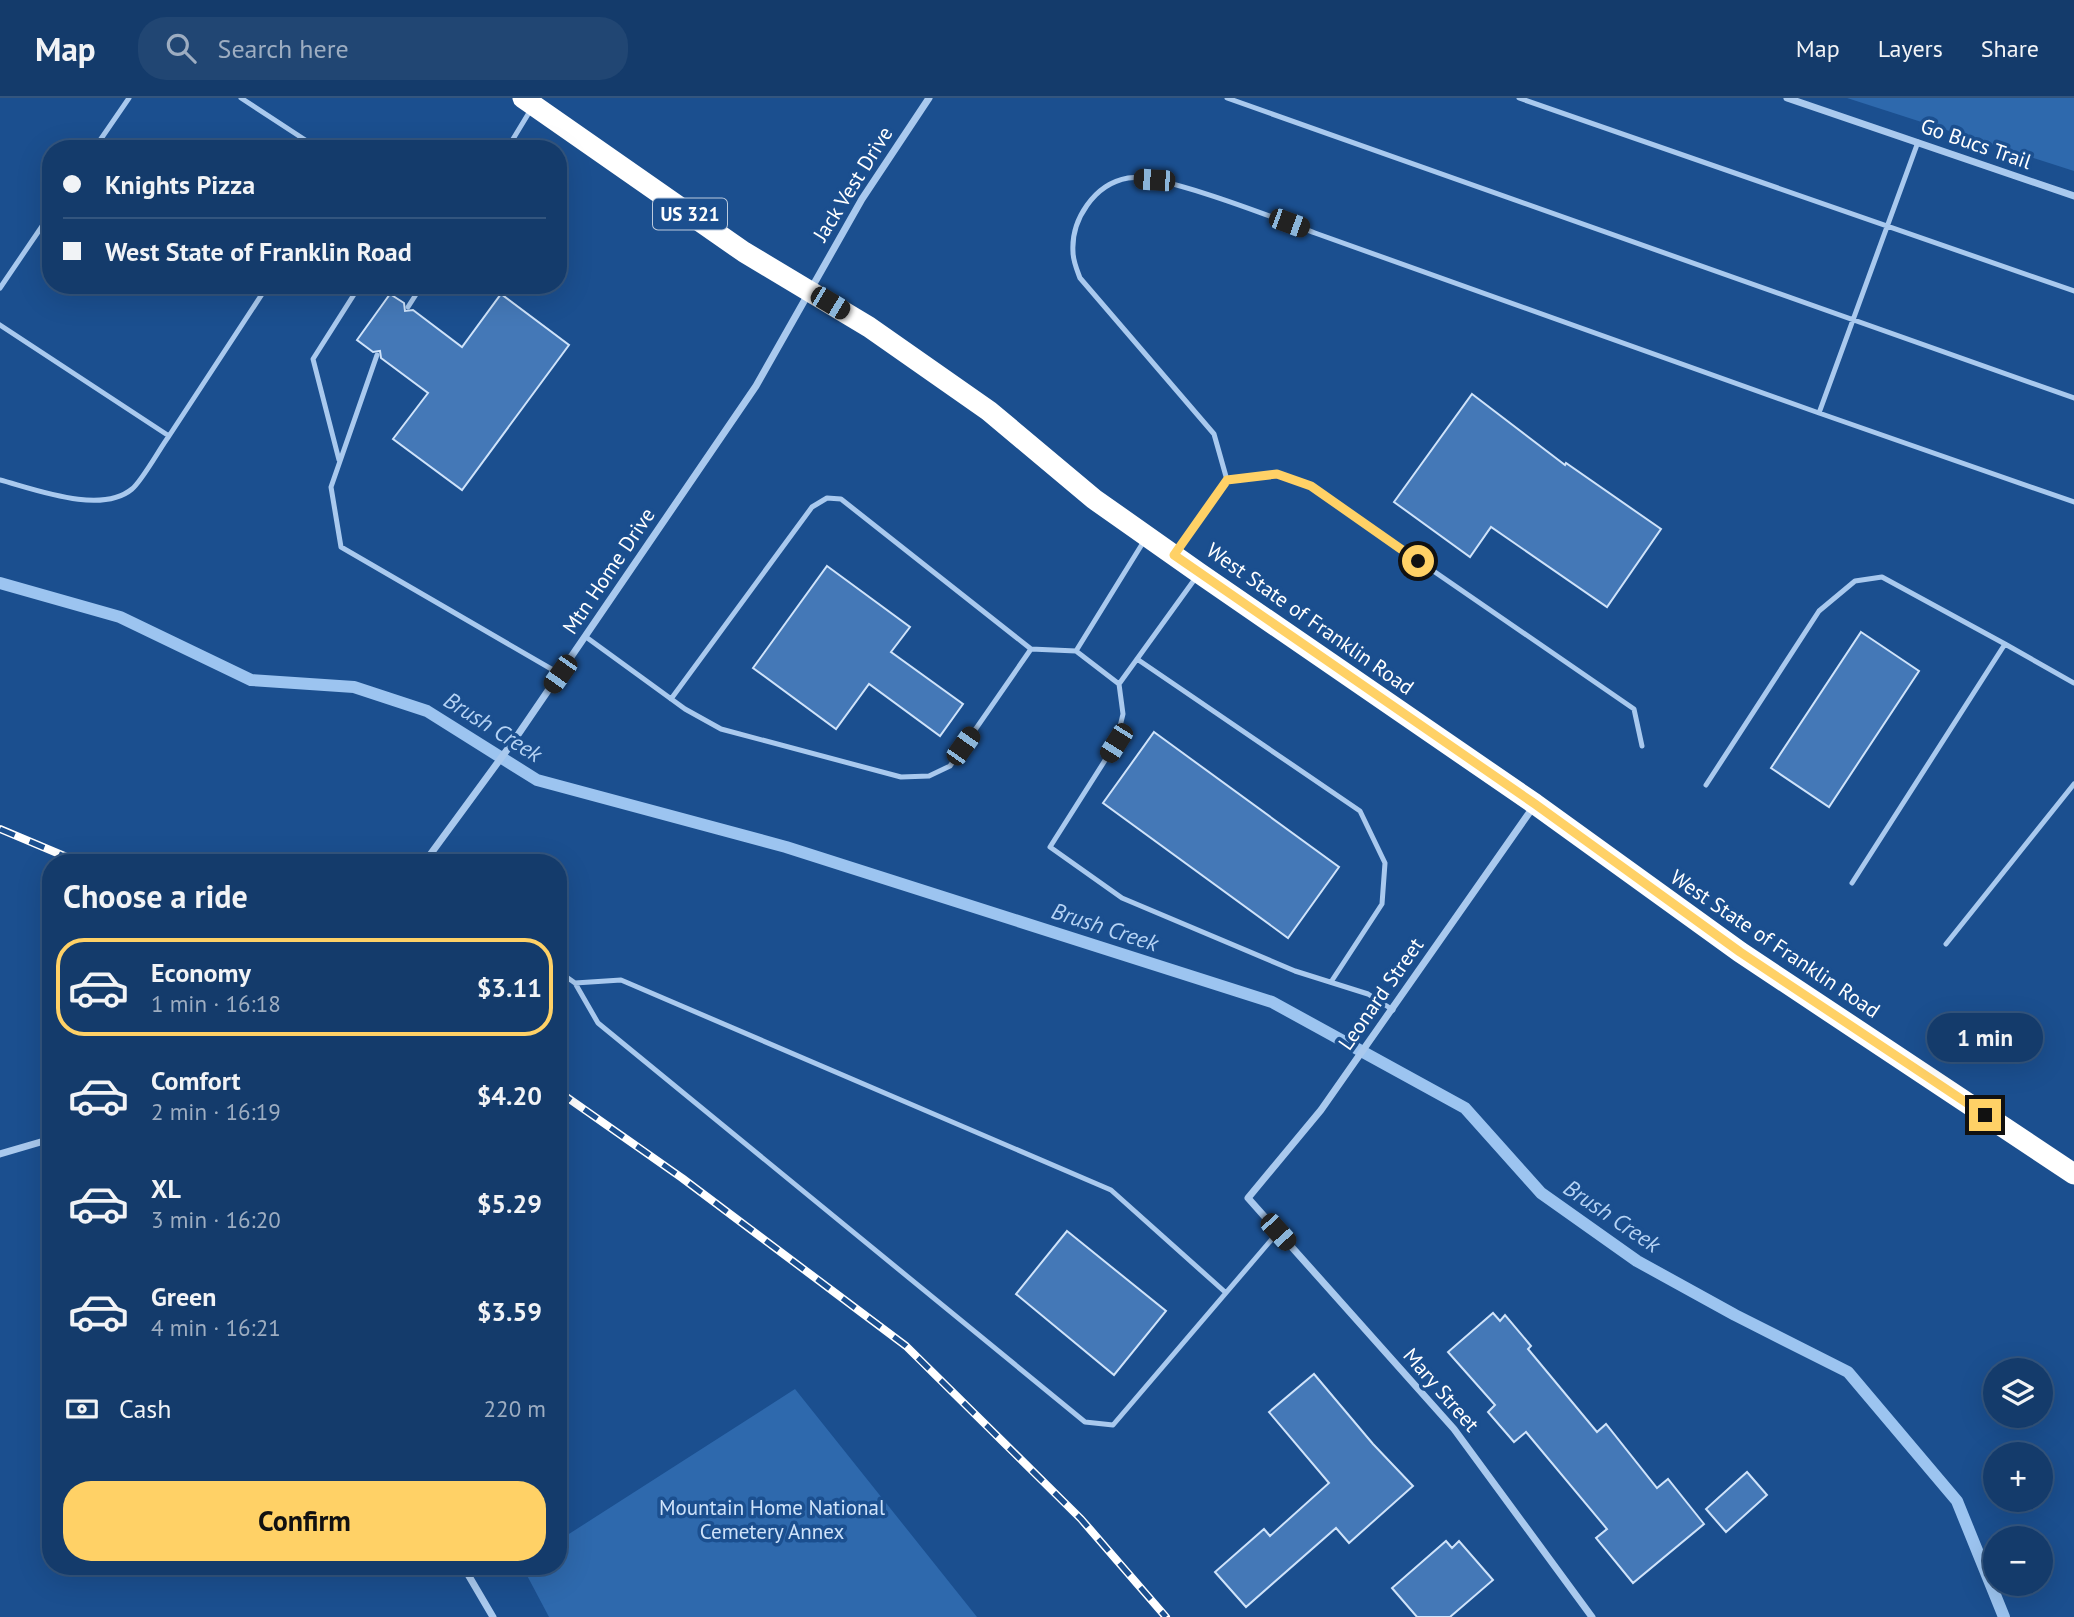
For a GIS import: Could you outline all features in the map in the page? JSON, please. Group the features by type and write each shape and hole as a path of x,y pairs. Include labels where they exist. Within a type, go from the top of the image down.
{"highway":[{"name":"West State of Franklin Road","path":"529,102 744,252 869,327 989,411 1094,499 1199,573 1535,804 1740,952 2074,1174"}],"street":[{"name":"Jack Vest Drive","path":"810,291 862,199 929,98"},
{"name":"Go Bucs Trail","path":"1787,98 2074,196"},
{"name":"Mtn Home Drive","path":"430,854 586,637 756,386 810,291"},
{"name":"Leonard Street","path":"1248,1198 1339,1085 1535,804"},
{"path":"0,1154 42,1142"},
{"name":"Mary Street","path":"1248,1198 1454,1429 1592,1617"},
{"path":"468,1575 493,1617"}],"lane":[{"path":"100,140 129,98"},
{"path":"241,98 305,140"},
{"path":"1227,98 2074,398"},
{"path":"1519,98 2074,291"},
{"path":"511,140 529,102"},
{"path":"1819,413 1918,142"},
{"path":"1227,480 1214,434 1080,278 1073,253 1075,231 1082,211 1111,184 1129,178 1154,180 1264,214 2074,502"},
{"path":"0,288 42,226"},
{"path":"0,480 80,500 105,500 131,489 262,294"},
{"path":"340,462 313,359 354,294"},
{"path":"408,307 416,294"},
{"path":"0,325 169,436"},
{"path":"377,355 331,487 341,547 560,674"},
{"path":"1174,555 1227,480 1277,474 1311,486 1634,709 1642,746"},
{"path":"671,699 812,507 827,498 841,499 1031,649 1076,651 1119,684"},
{"path":"1076,651 1147,536"},
{"path":"1199,573 1119,684 1123,714 1116,743 1050,847 1122,898 1295,971 1368,994 1393,1010"},
{"path":"1706,785 1819,611 1855,581 1882,577 2074,683"},
{"path":"586,637 671,699 721,729 901,777 929,776 950,766 1031,649"},
{"path":"1852,883 2005,644"},
{"path":"1137,659 1360,811 1385,863 1382,904 1331,982"},
{"path":"1946,944 2074,784"},
{"path":"567,977 575,983 598,1023 1084,1422 1113,1425 1278,1232"},
{"path":"575,983 621,980 1111,1190 1225,1292"}],"green space":[{"path":"1847,98 2074,98 2074,171"},
{"name":"Mountain Home National Cemetery Annex","path":"795,1389 977,1617 549,1617 527,1575 567,1575 567,1535"}],"building":[{"path":"390,294 404,303 405,311 413,310 462,347 501,294 569,345 462,490 393,439 428,393 381,358 380,351 373,352 357,340"},
{"path":"1472,394 1565,465 1566,463 1661,529 1607,607 1491,527 1470,557 1394,502"},
{"path":"827,566 910,627 891,652 963,704 940,736 869,684 836,729 753,668"},
{"path":"1861,632 1919,671 1829,807 1771,768"},
{"path":"1154,732 1339,867 1288,938 1103,803"},
{"path":"1067,1231 1166,1311 1114,1375 1016,1294"},
{"path":"1493,1313 1500,1321 1505,1315 1531,1346 1528,1349 1597,1432 1606,1424 1657,1488 1668,1479 1704,1524 1633,1583 1596,1538 1607,1529 1526,1432 1514,1442 1488,1412 1495,1405 1448,1352"},
{"path":"1314,1374 1373,1444 1413,1486 1349,1543 1336,1528 1246,1607 1215,1572 1264,1529 1270,1536 1329,1483 1269,1412"},
{"path":"1747,1472 1767,1495 1726,1532 1706,1509"},
{"path":"1446,1541 1452,1548 1459,1541 1493,1580 1450,1617 1417,1617 1392,1588"}],"waterway":[{"name":"Brush Creek","path":"0,583 120,617 251,680 354,687 427,711 537,780 786,847 1272,1002 1465,1108 1541,1193 1637,1261 1735,1315 1848,1372 1957,1501 2004,1617"}],"railway":[{"path":"0,829 60,854"},
{"path":"567,1097 682,1178 906,1346 1081,1519 1166,1617"}],"route":[{"path":"1418,561 1311,486 1277,474 1227,480 1174,555 1535,804 1740,952 1985,1115"}]}
